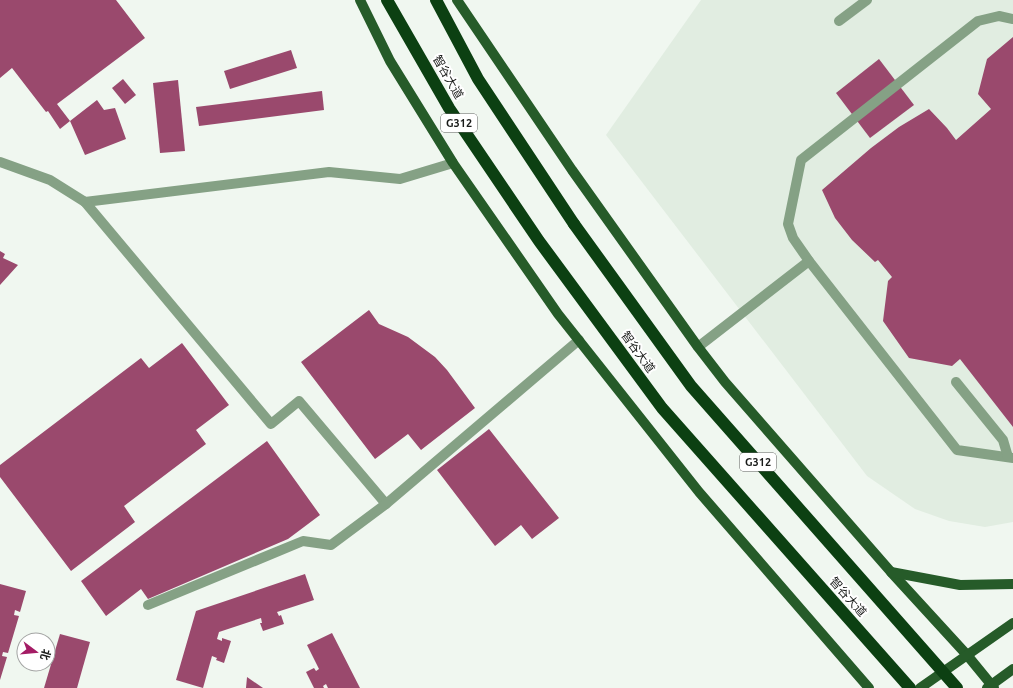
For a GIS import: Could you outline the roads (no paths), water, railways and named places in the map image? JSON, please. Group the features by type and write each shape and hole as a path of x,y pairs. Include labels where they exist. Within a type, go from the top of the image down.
{"highway":[{"name":"智谷大道","path":"387,0 449,108 539,241 662,408 910,688"},
{"name":"智谷大道","path":"436,0 478,79 574,224 691,386 957,688"}],"main road":[{"path":"360,0 390,61 453,163 558,314 699,492 868,688"},
{"path":"458,0 572,170 698,347 725,382 891,572 967,655 991,687 1013,669"},
{"path":"891,572 960,585 1013,584"},
{"path":"920,688 1013,623"}],"lane":[{"path":"839,21 867,0"},
{"path":"956,382 1003,440 1010,458 957,450 810,261 793,238 788,224 801,160 978,22 999,16 1013,19"},
{"path":"0,162 50,180 85,202 271,424 299,401 386,504"},
{"path":"85,202 329,172 400,179 453,163"},
{"path":"698,347 810,261"},
{"path":"148,605 303,541 330,545 386,504 579,340"}]}
